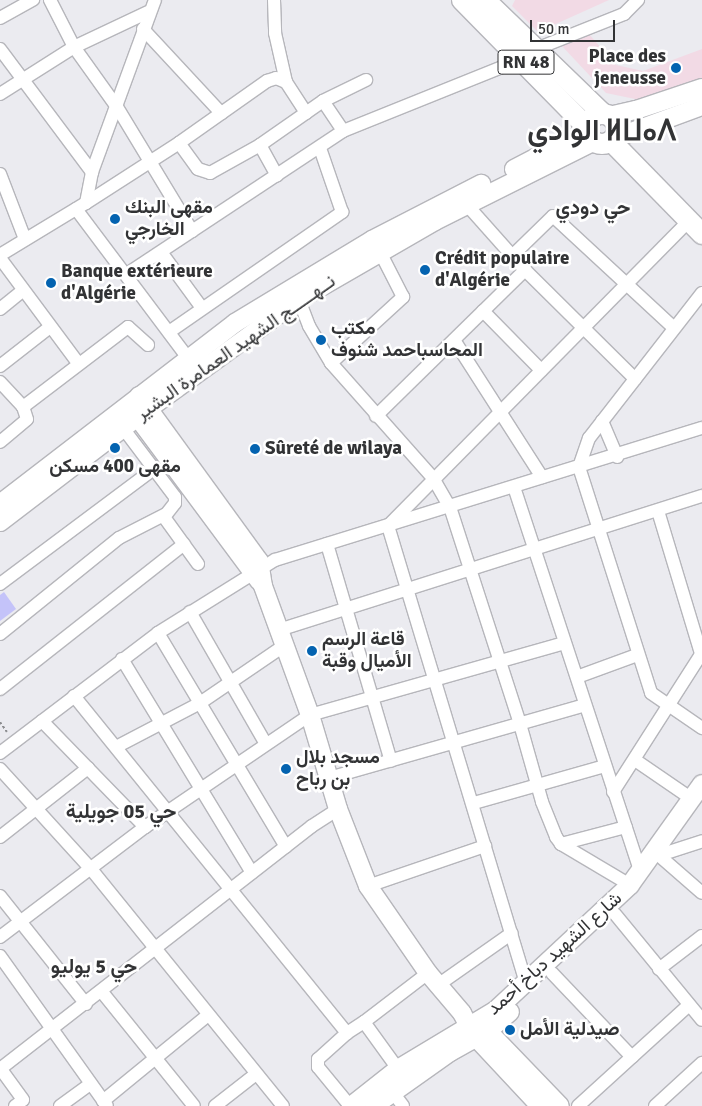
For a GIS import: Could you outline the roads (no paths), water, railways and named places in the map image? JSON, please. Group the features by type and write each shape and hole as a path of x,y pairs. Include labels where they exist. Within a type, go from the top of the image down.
{"main road":[{"name":"RN 48","path":"462,0 606,115"},
{"name":"RN 48","path":"485,0 599,136"},
{"path":"599,136 616,123 606,115 592,117 599,136 696,228"}],"street":[{"path":"0,18 33,0"},
{"path":"50,0 74,47 117,108 192,231"},
{"path":"81,206 117,108 148,12 154,0"},
{"path":"274,0 275,33 286,82 306,112"},
{"path":"127,274 343,131 624,14 638,0"},
{"path":"0,94 74,47 148,12"},
{"path":"143,29 221,113"},
{"path":"0,49 22,81 92,172"},
{"path":"78,363 22,292 0,257 25,239 180,143 267,81 276,78 286,82"},
{"path":"180,143 198,169 210,173 260,146 306,112 366,80"},
{"path":"606,115 636,110 702,88"},
{"path":"323,102 343,131"},
{"path":"599,136 702,106"},
{"name":"نــهـــــج الشهيد العمامرة البشير","path":"0,504 138,407 199,373 297,292 380,252 467,204 599,136"},
{"name":"نــهـــــج الشهيد العمامرة البشير","path":"0,522 123,428 138,407 187,358 297,292 394,228 599,136"},
{"path":"260,146 277,176"},
{"path":"169,332 342,212 320,148"},
{"path":"1,178 25,239"},
{"path":"467,204 525,270 634,378"},
{"path":"81,206 127,274 199,373"},
{"path":"512,256 553,216 673,327"},
{"path":"388,526 433,478 626,284 696,228"},
{"path":"162,252 202,308"},
{"path":"331,363 403,297 380,252"},
{"path":"376,416 525,270"},
{"path":"0,309 22,292"},
{"path":"297,292 309,326 331,363 376,416 433,478 450,507 520,724 537,785 561,844 635,878"},
{"path":"702,293 673,327 589,438 579,468 637,655 651,693 702,728"},
{"path":"484,311 541,370"},
{"path":"23,407 78,363 129,326 148,345"},
{"path":"0,366 50,327"},
{"path":"454,340 542,477"},
{"path":"0,442 28,419 23,407 1,384"},
{"path":"138,407 259,575 310,715 338,810 368,886 433,979 475,1026 540,1106"},
{"path":"602,421 618,457"},
{"path":"0,634 118,538 164,514 176,500 123,428"},
{"path":"0,753 158,633 190,612 259,575 327,544 542,477 618,457 702,428"},
{"path":"0,584 154,469"},
{"path":"514,487 626,827 635,878"},
{"path":"116,747 200,703 230,682 282,638 346,609 407,588 599,530 702,496"},
{"path":"613,792 670,707 702,653 658,511"},
{"path":"164,514 198,564"},
{"path":"388,526 456,743 474,803 484,846 526,982"},
{"path":"0,689 184,544"},
{"path":"327,544 391,760"},
{"path":"190,612 266,744"},
{"path":"158,633 286,846"},
{"path":"0,937 145,827 310,715 564,643"},
{"path":"577,677 637,655"},
{"path":"122,659 252,873"},
{"path":"74,696 166,812 232,890 347,1033"},
{"path":"329,778 585,705"},
{"path":"42,721 145,827"},
{"path":"635,760 699,795"},
{"path":"474,803 605,766"},
{"path":"0,837 88,768"},
{"path":"0,769 91,869 283,1106"},
{"name":"شارع الشهيد دباخ أحمد","path":"393,1093 398,1069 475,1026 552,973 615,914 662,854 699,795"},
{"path":"15,1106 23,1100 0,1069 156,950 286,846 338,810"},
{"path":"561,844 626,827"},
{"path":"702,841 662,854 702,893"},
{"path":"368,886 484,846"},
{"name":"شارع الشهيد دباخ أحمد","path":"374,1106 393,1093 496,1010 662,854"},
{"path":"0,896 86,1004"},
{"path":"615,914 658,969 702,1020"},
{"path":"350,1106 318,1067 318,1059 347,1033 433,979 512,933"},
{"path":"658,969 702,936"},
{"path":"0,956 54,1029 90,1084 105,1103 155,1058 208,1015"},
{"path":"552,973 632,1057"},
{"path":"102,992 194,1106"},
{"path":"578,1106 689,1005"},
{"path":"364,1022 398,1069"},
{"path":"475,1026 560,1106"},
{"path":"655,1106 702,1063"},
{"path":"215,1106 256,1074"},
{"path":"60,1106 90,1084"},
{"name":"شارع الشهيد دباخ أحمد","path":"350,1106 393,1093"}],"place":[{"name":"Place des jeneusse","path":"676,68"},
{"name":"مقهى البنك الخارجي","path":"115,219"},
{"name":"Crédit populaire d'Algérie","path":"425,270"},
{"name":"Banque extérieure d'Algérie","path":"51,283"},
{"name":"مكتب المحاسباحمد شنوف","path":"321,340"},
{"name":"مقهى 400 مسكن","path":"115,448"},
{"name":"Sûreté de wilaya","path":"255,449"},
{"name":"قاعة الرسم الأميال وقبة","path":"312,651"},
{"name":"مسجد بلال بن رباح","path":"286,769"},
{"name":"صيدلية الأمل","path":"510,1030"}],"district":[{"name":"الوادي ⵍⵡⴰⴷ","path":"602,131"},
{"name":"حي دودي","path":"593,207"},
{"name":"حي 05 جويلية","path":"121,811"},
{"name":"حي 5 يوليو","path":"94,966"}]}
